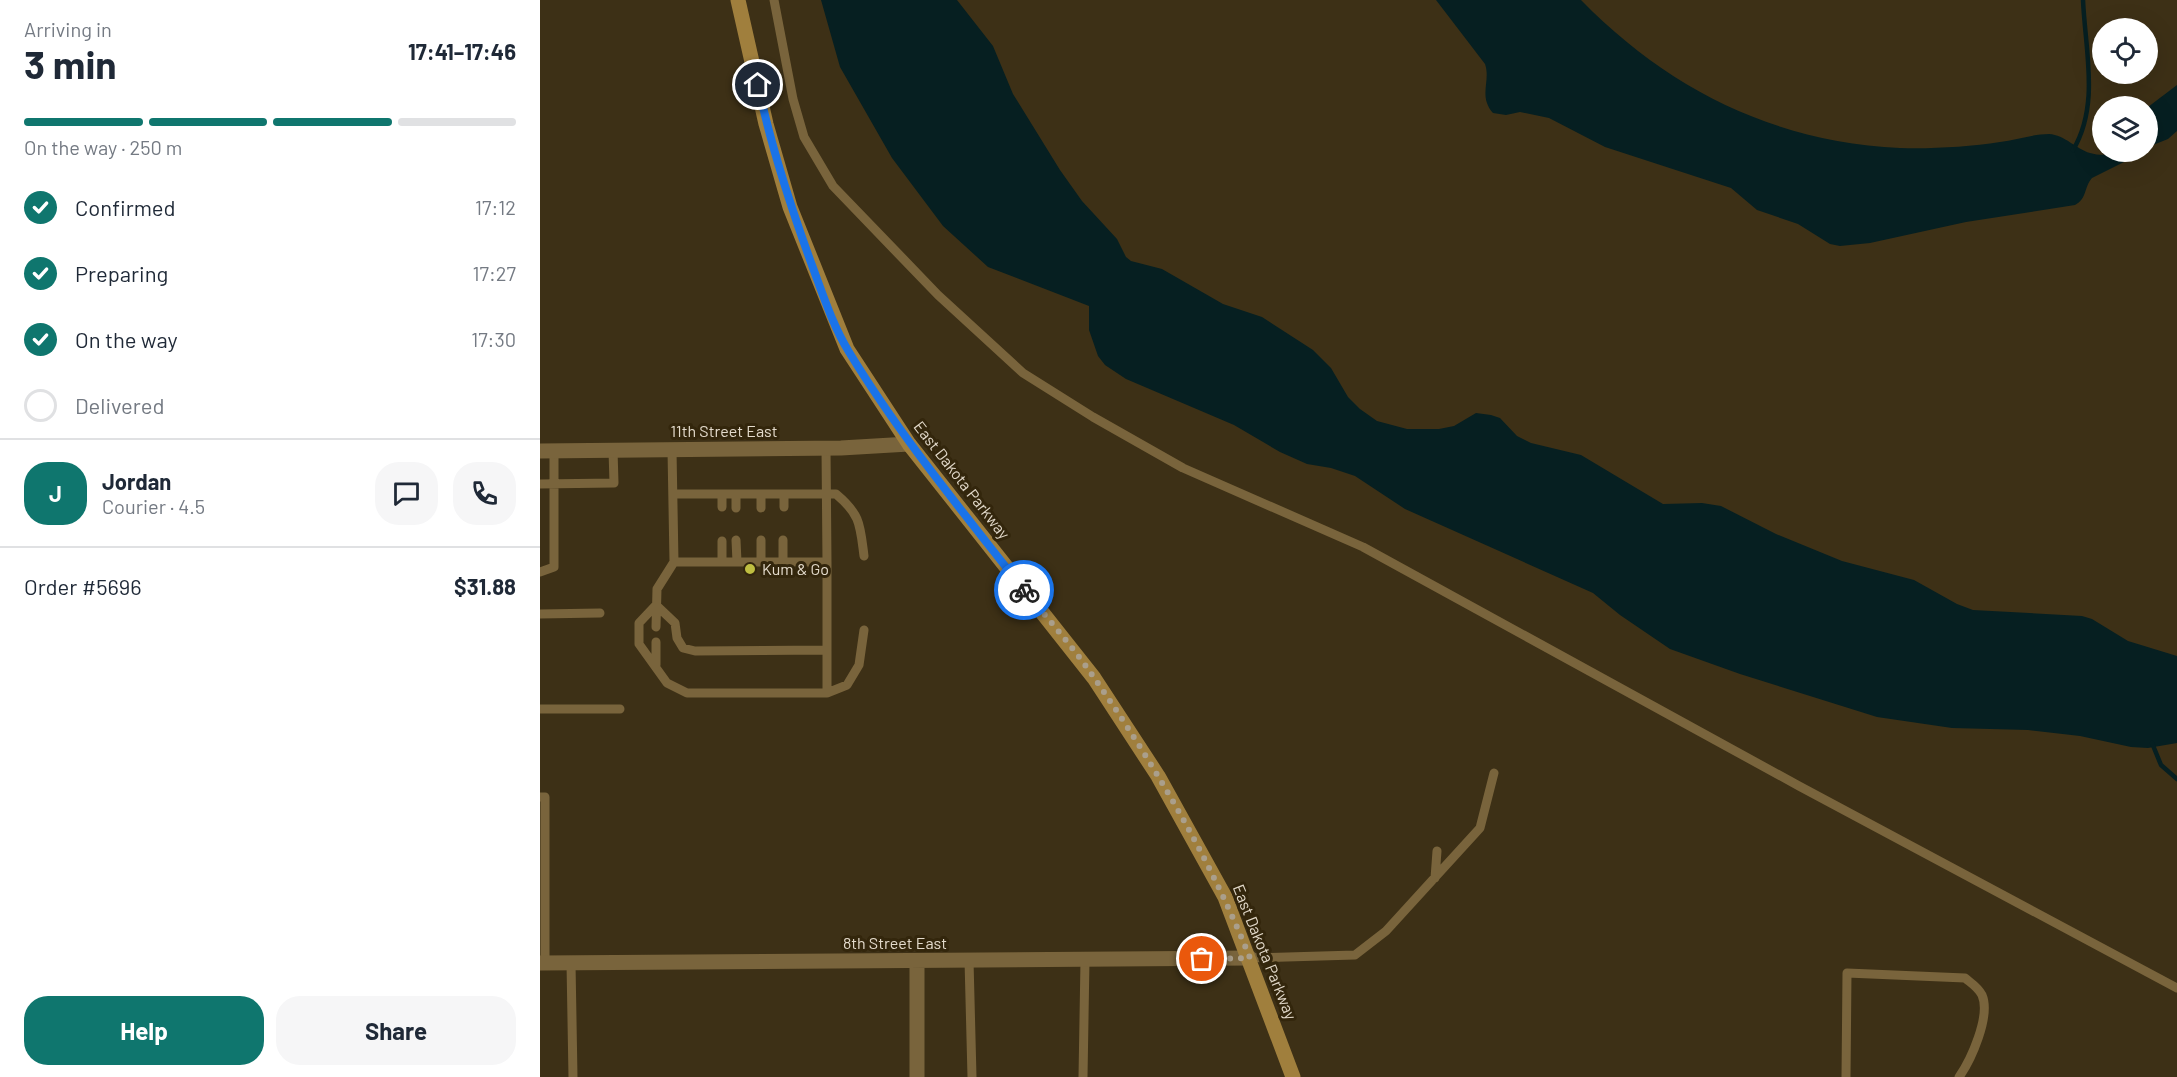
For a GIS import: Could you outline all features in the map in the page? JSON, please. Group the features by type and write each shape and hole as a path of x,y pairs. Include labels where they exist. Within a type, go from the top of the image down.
{"main road":[{"name":"East Dakota Parkway","path":"738,0 766,124 790,207 821,291 847,350 909,444 1094,678 1158,776 1225,897 1250,958 1293,1077"}],"street":[{"name":"11th Street East","path":"547,451 826,448 909,444"},
{"name":"8th Street East","path":"543,963 1250,958"},
{"path":"917,961 917,1077"}],"lane":[{"path":"774,0 793,99 804,136 833,186 938,295 1023,373 1093,417 1183,468 1363,547 1799,786 2177,988"},
{"path":"826,448 827,693"},
{"path":"540,484 614,483 613,450"},
{"path":"656,627 657,589 674,562 672,450"},
{"path":"540,572 554,567 554,483 547,451"},
{"path":"673,494 836,494 854,510 860,523 864,556"},
{"path":"722,494 722,507"},
{"path":"736,494 736,508"},
{"path":"761,494 761,508"},
{"path":"784,494 784,507"},
{"path":"736,540 736,562"},
{"path":"761,540 761,562"},
{"path":"783,540 783,562"},
{"path":"722,541 722,562"},
{"path":"674,562 827,562"},
{"path":"656,605 675,623 677,638 683,648 694,651 827,650"},
{"path":"656,605 639,623 639,644 667,683 687,693 827,693 847,685 859,665 864,630"},
{"path":"540,614 600,613"},
{"path":"656,642 656,665"},
{"path":"540,709 620,709"},
{"path":"1250,958 1355,955 1386,931 1480,828 1494,773"},
{"path":"540,796 545,797 543,963"},
{"path":"1435,878 1437,851"},
{"path":"969,960 972,1077"},
{"path":"1083,1077 1084,960"},
{"path":"571,963 573,1077"},
{"path":"1846,1077 1847,973 1965,978 1976,986 1983,997 1984,1013 1967,1065 1959,1077"}],"water":[{"path":"821,0 957,0 993,46 1013,94 1060,170 1082,201 1117,239 1126,257 1131,261 1162,269 1223,304 1262,317 1313,350 1331,368 1348,397 1377,421 1407,429 1439,429 1454,426 1476,413 1491,415 1500,418 1517,436 1531,443 1581,455 1663,504 1702,503 1721,506 1776,534 1842,561 1914,580 1957,604 1973,610 2082,616 2092,619 2128,641 2177,656 2177,743 2148,748 2131,747 2080,736 2028,730 1952,728 1877,717 1740,674 1670,649 1620,615 1593,593 1405,509 1355,476 1331,468 1307,464 1280,452 1234,425 1126,379 1105,365 1098,356 1089,330 1089,306 988,267 943,226 892,158 840,67"},
{"path":"1436,0 1581,0 1615,32 1650,60 1687,84 1726,105 1767,122 1809,135 1854,144 1912,148 1976,145 2049,134 2092,153 2092,162 2124,162 2092,178 2082,200 2075,205 1966,222 1870,243 1840,246 1830,244 1798,224 1757,210 1731,188 1605,147 1549,118 1520,112 1506,115 1493,113 1485,95 1487,76 1485,64"},
{"path":"2177,85 2177,131 2168,139 2158,143 2158,99"}],"waterway":[{"path":"2073,150 2081,133 2089,96 2083,0"},
{"path":"2152,743 2161,765 2177,779"}],"way so far":[{"path":"1024,590 1094,678 1158,776 1225,897 1250,958 1202,959"}],"place":[{"name":"Kum & Go","path":"750,569"}],"route":[{"path":"758,85 766,124 790,207 821,291 847,350 909,444 1024,590"}]}
